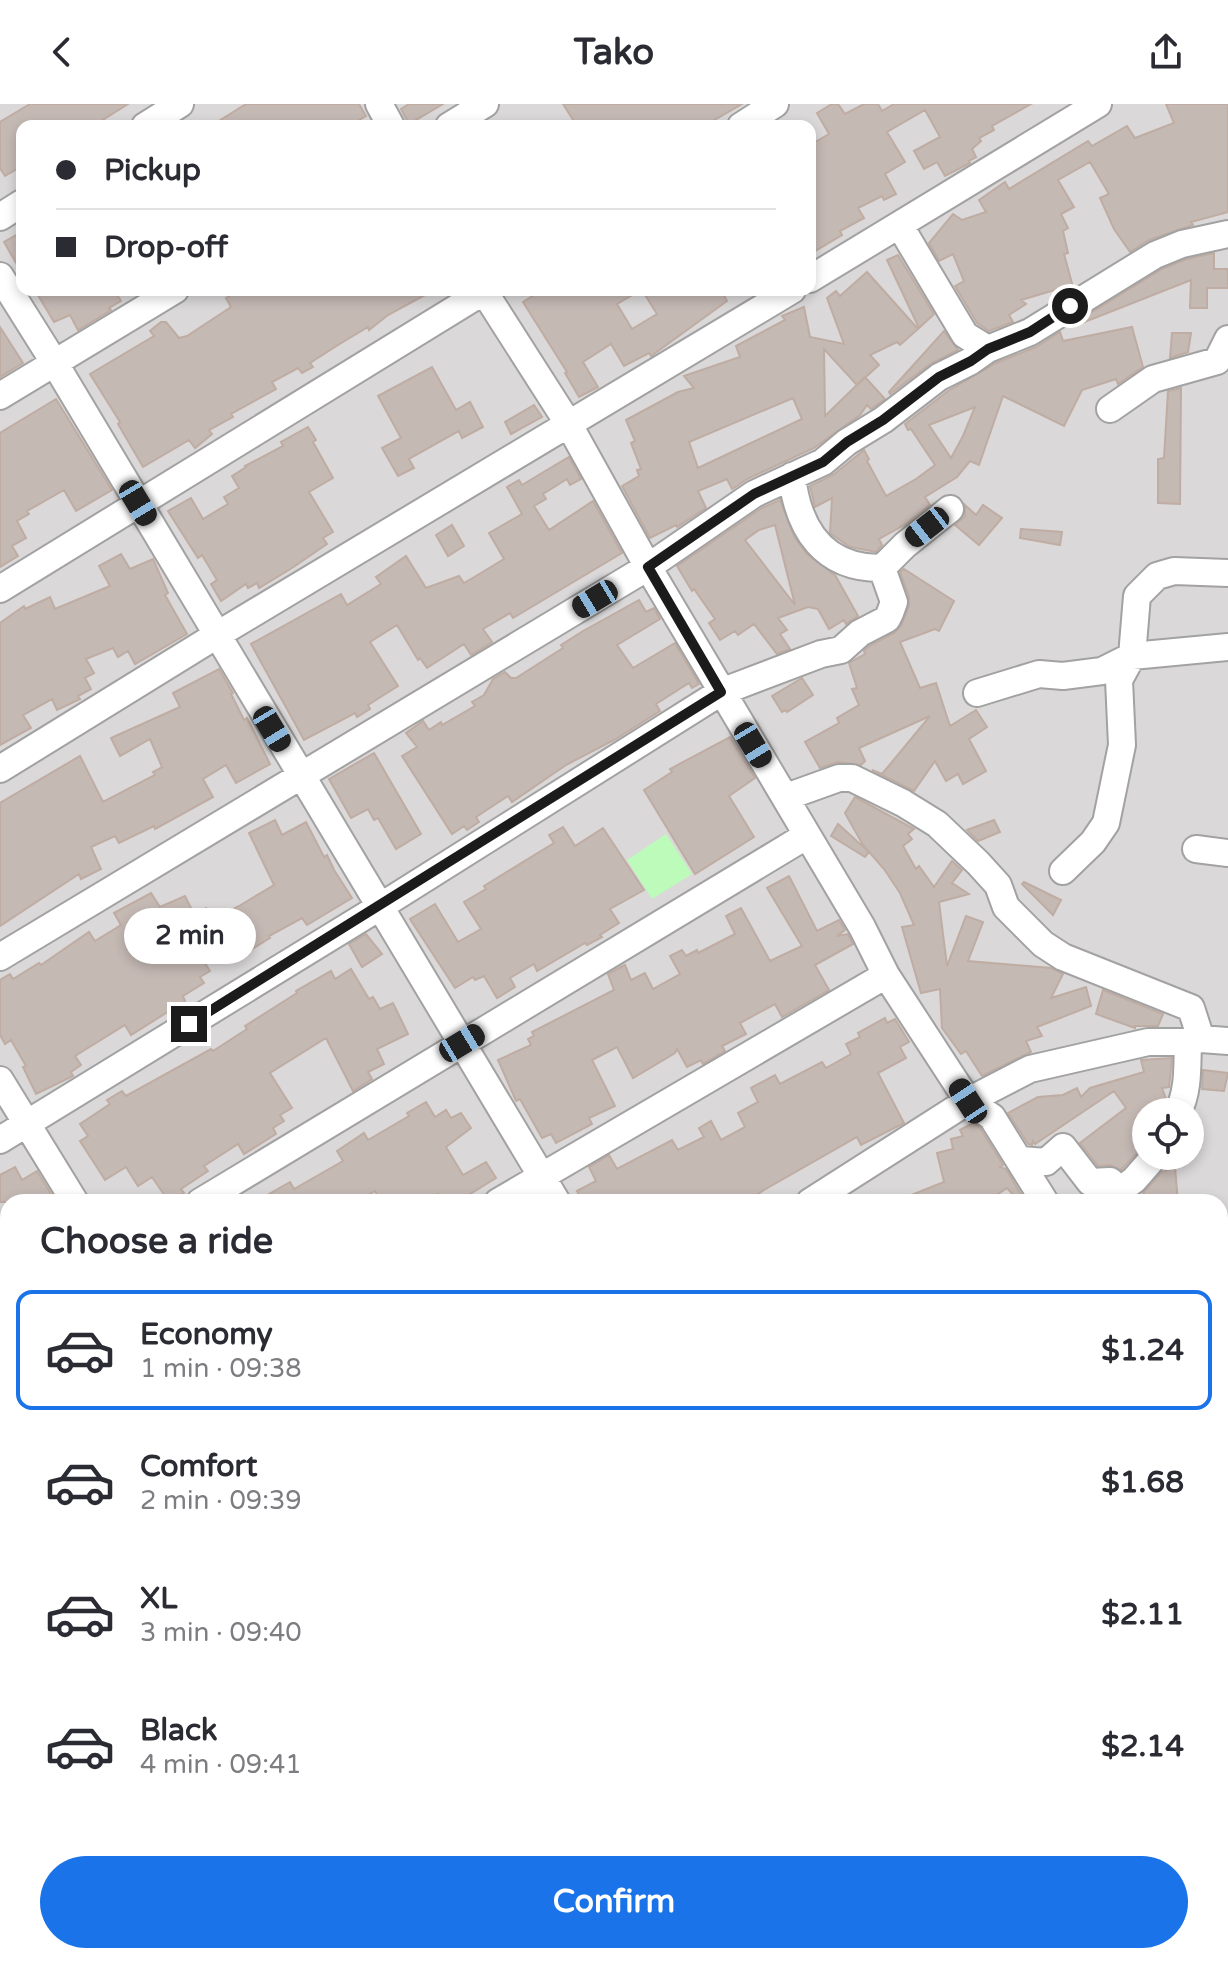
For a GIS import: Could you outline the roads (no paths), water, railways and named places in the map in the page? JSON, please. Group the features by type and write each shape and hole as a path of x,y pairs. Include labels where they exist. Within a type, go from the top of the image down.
{"street":[{"path":"155,120 180,104"},
{"path":"459,120 485,104"},
{"path":"750,120 775,104"},
{"path":"816,275 1098,104"},
{"path":"900,226 965,335 988,349"},
{"path":"0,957 648,567 754,494 823,462 939,377 988,349 1030,332 1155,255 1182,244 1228,234"},
{"path":"0,276 552,1194"},
{"path":"0,396 165,296"},
{"path":"0,589 476,296"},
{"path":"487,296 568,423 648,567 862,927 886,975 968,1101 992,1117 1040,1194"},
{"path":"0,769 782,296"},
{"path":"1110,409 1153,379 1217,361 1228,339"},
{"path":"792,476 798,509 817,544 832,556 866,568 882,568 950,509"},
{"path":"0,1140 378,908 721,692 821,654 841,650 860,633 887,619 894,602 882,568"},
{"path":"1063,871 1093,842 1106,823 1122,745 1119,680 1132,656 1137,596 1157,576 1174,571 1228,573"},
{"path":"977,693 1039,674 1063,676 1102,671 1132,656 1228,647"},
{"path":"786,797 839,778 852,778 903,803 937,824 978,863 998,885 1006,907 1043,944 1063,957 1191,1008 1195,1040 1184,1098"},
{"path":"213,1194 806,836"},
{"path":"1196,849 1228,853"},
{"path":"511,1194 886,975"},
{"path":"823,1194 968,1101 1030,1069 1148,1042 1228,1041"},
{"path":"0,1080 70,1194"},
{"path":"1021,1160 1046,1162 1063,1147 1090,1182 1110,1181 1120,1190 1143,1170"}]}
